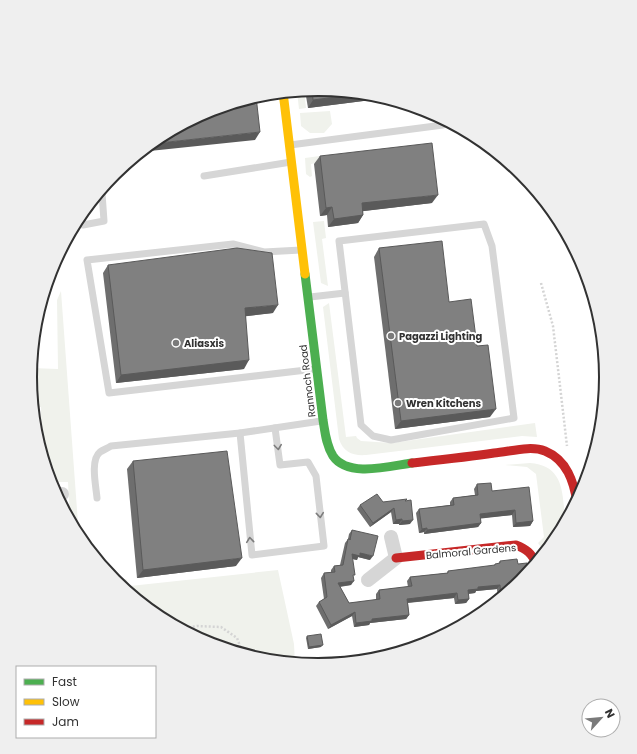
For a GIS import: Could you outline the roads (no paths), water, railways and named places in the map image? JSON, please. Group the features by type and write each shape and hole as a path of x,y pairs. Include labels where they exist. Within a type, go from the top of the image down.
{"street":[{"name":"Rannoch Road","path":"284,98 318,368 323,420 327,443 333,456 339,462 354,469 514,450 539,450 548,453 560,460 565,465 572,476 576,492"},
{"path":"368,580 396,558 391,537"},
{"name":"Balmoral Gardens","path":"396,558 516,545 531,552 534,558"}],"lane":[{"path":"289,145 443,125"},
{"path":"204,176 291,162"},
{"path":"83,223 83,225 104,221 102,197"},
{"path":"484,224 492,246 514,418 391,440 373,436 361,425 345,293 339,241 484,224"},
{"path":"303,250 264,252 233,244 87,260 109,393 318,368"},
{"path":"308,297 345,293"},
{"path":"97,498 94,464 95,457 111,446 240,433 323,420"},
{"path":"240,433 252,555 324,546 316,476 308,462 280,465 275,428"}],"place":[{"name":"Pagazzi Lighting","path":"391,336"},
{"name":"Aliasxis","path":"176,343"},
{"name":"Wren Kitchens","path":"398,403"}]}
